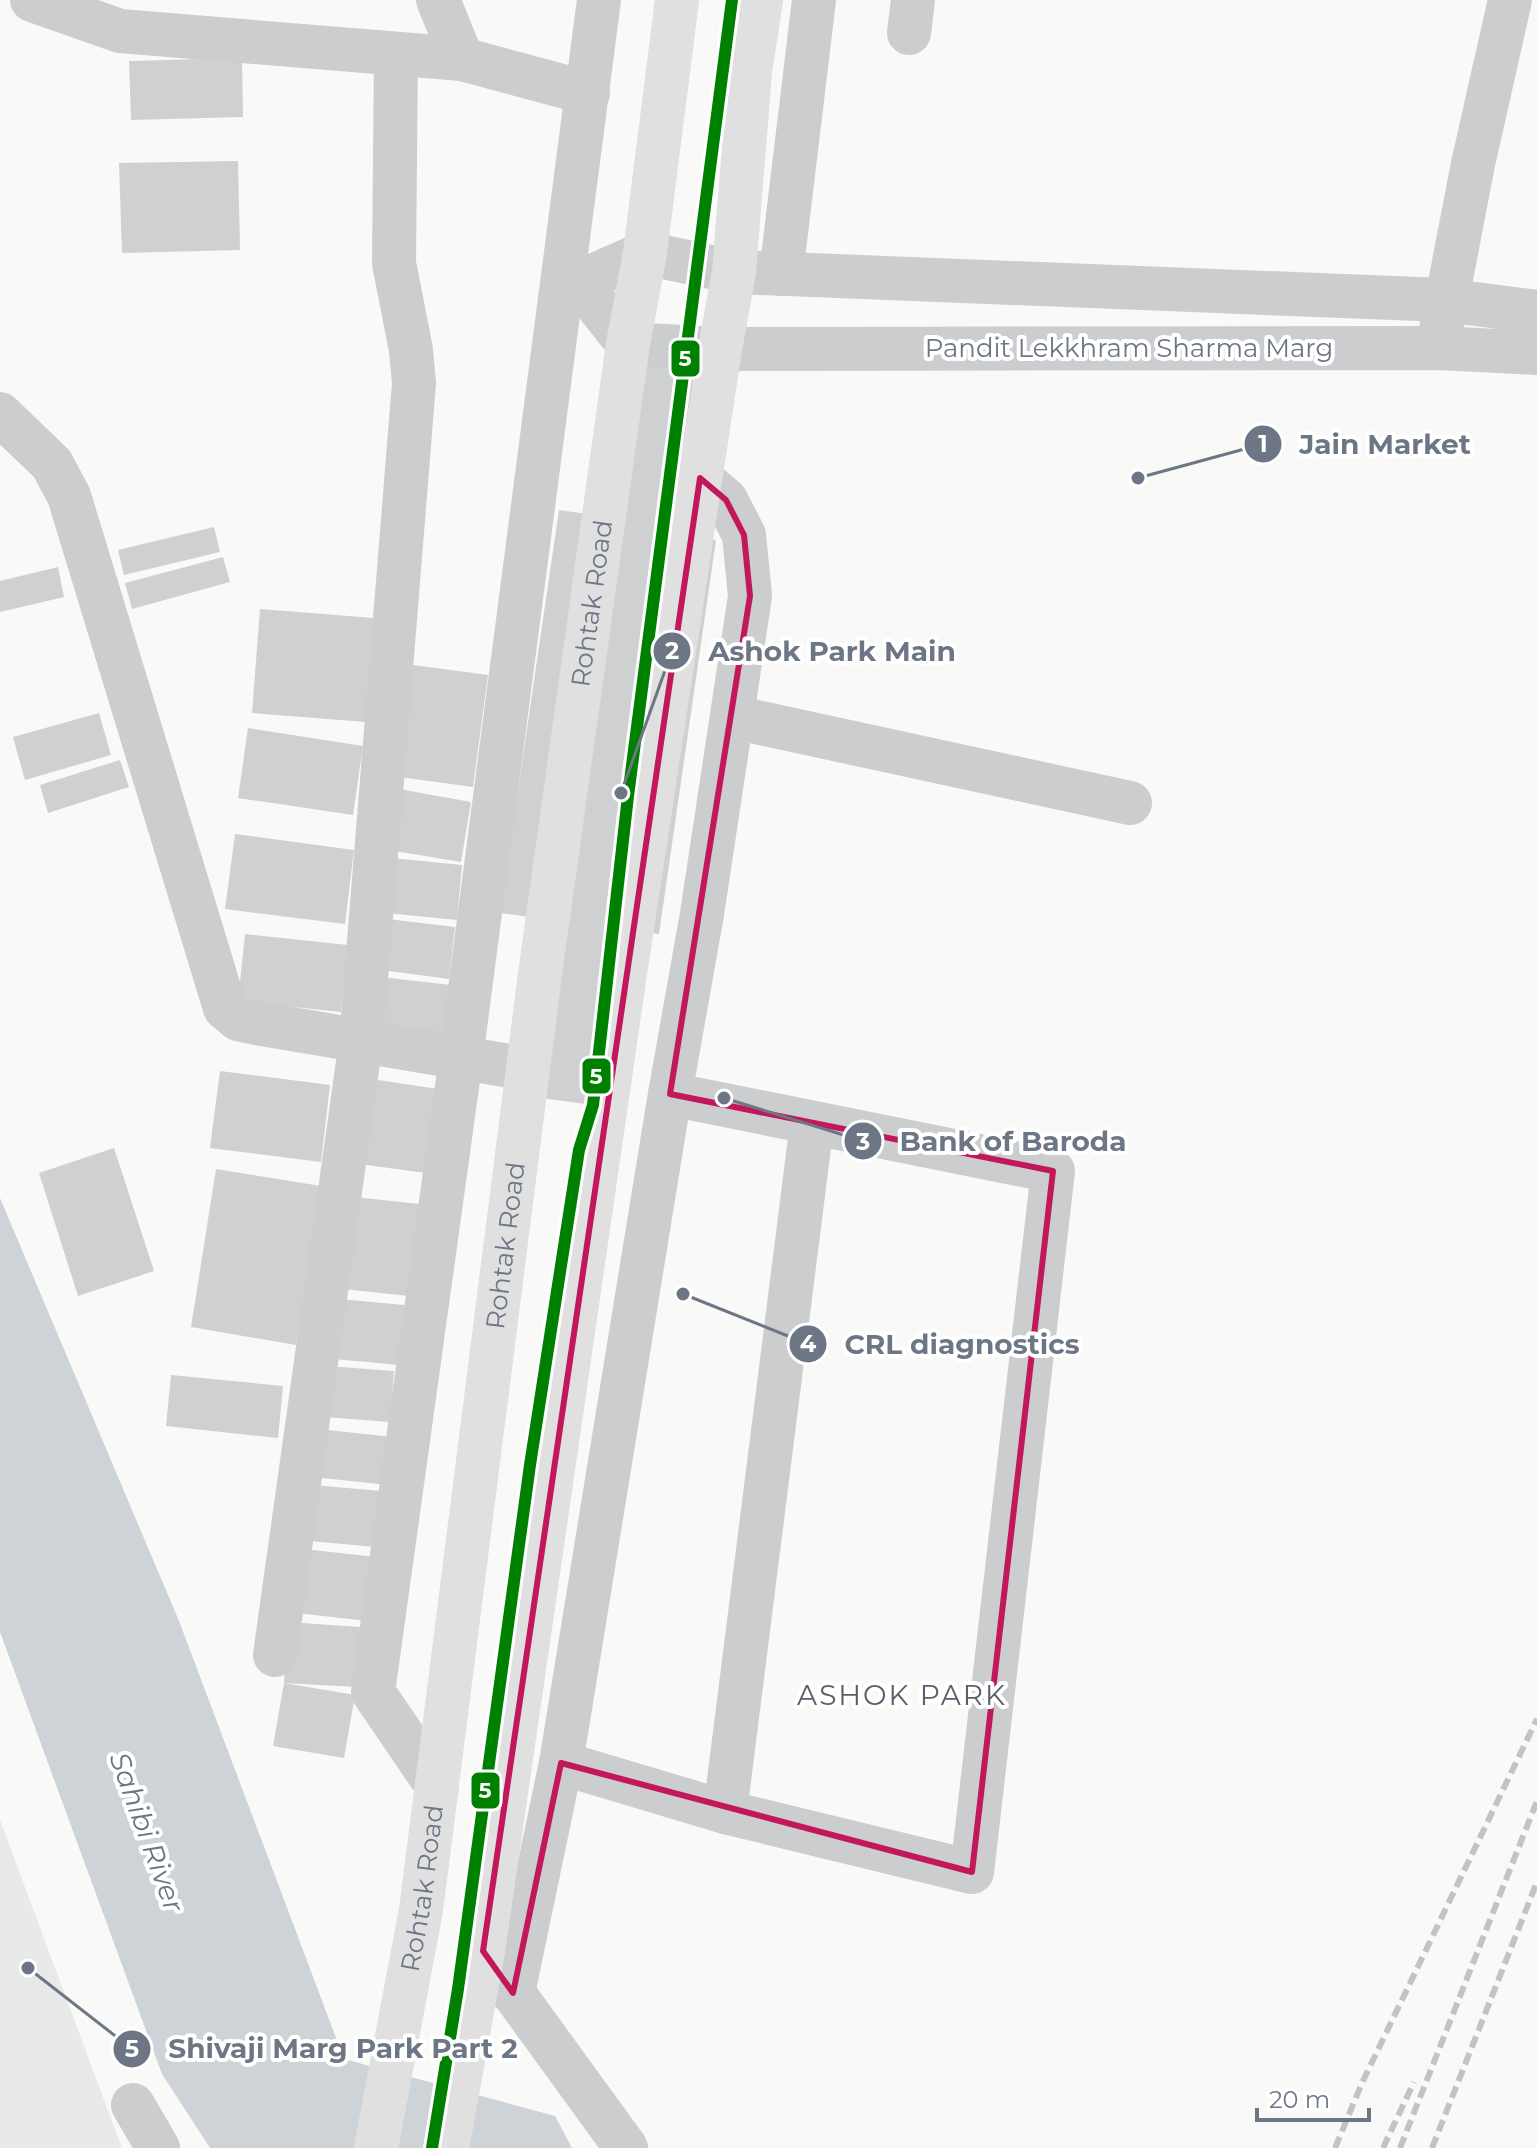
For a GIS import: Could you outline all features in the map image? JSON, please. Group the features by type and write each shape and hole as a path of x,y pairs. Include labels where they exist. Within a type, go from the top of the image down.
{"main road":[{"path":"645,253 677,0"},
{"path":"447,2148 483,1951 624,980 734,272 750,72 761,0"},
{"name":"Rohtak Road","path":"376,2148 421,1910 528,1069 628,344 645,253"}],"street":[{"path":"32,0 120,31 462,59 588,93"},
{"path":"438,0 462,59"},
{"path":"437,1786 373,1692 571,280 599,0"},
{"path":"781,274 814,0"},
{"path":"1439,348 1445,300 1510,0"},
{"path":"275,1655 361,1041 414,383 411,350 394,263 396,54"},
{"path":"571,280 645,253"},
{"name":"Pandit Lekkhram Sharma Marg","path":"645,253 734,272 1445,300 1537,312"},
{"path":"571,280 628,344"},
{"name":"Pandit Lekkhram Sharma Marg","path":"628,344 720,349 1439,348 1537,353"},
{"path":"0,414 52,464 69,496 225,1008 238,1019 528,1069"},
{"path":"513,1993 561,1763 733,717 750,596 744,535 726,500 700,478"},
{"path":"733,717 1130,803"},
{"path":"561,1763 725,1812 972,1872 1053,1171 670,1094"},
{"path":"725,1812 812,1123"},
{"path":"483,1951 626,2148"},
{"path":"133,2105 158,2148"}],"highlighted area":[{"path":"700,478 726,500 744,535 750,596 670,1094 1053,1171 972,1872 561,1763 513,1993 483,1951"}],"shaded area":[{"path":"0,1820 110,2116 122,2148 0,2148"}],"water":[{"name":"Sahibi River","path":"0,1198 179,1621 344,2059 555,2116 572,2148 210,2148 162,2074 0,1632"}],"building":[{"path":"242,58 243,117 131,120 129,61"},
{"path":"238,161 240,250 122,253 119,163"},
{"path":"625,346 703,358 678,534 716,540 659,934 619,928 593,1105 526,1096 552,920 500,913 559,510 601,516"},
{"path":"214,527 220,552 124,575 118,550"},
{"path":"223,557 230,582 132,609 125,583"},
{"path":"58,567 64,597 0,612 0,581"},
{"path":"260,609 374,618 366,722 252,713"},
{"path":"406,664 488,675 473,787 392,776"},
{"path":"99,713 111,755 25,780 13,737"},
{"path":"248,728 363,746 353,815 238,798"},
{"path":"120,760 129,787 48,813 40,785"},
{"path":"399,789 471,802 461,862 389,850"},
{"path":"235,834 354,850 345,924 225,909"},
{"path":"391,858 462,865 457,920 386,913"},
{"path":"388,919 455,927 449,979 381,970"},
{"path":"245,934 348,945 341,1012 238,1001"},
{"path":"381,977 451,985 444,1049 372,1040"},
{"path":"220,1071 330,1085 321,1162 210,1148"},
{"path":"371,1079 445,1090 433,1174 359,1164"},
{"path":"114,1148 154,1271 78,1296 39,1173"},
{"path":"216,1169 321,1186 296,1345 191,1327"},
{"path":"354,1197 429,1205 418,1297 343,1289"},
{"path":"340,1299 415,1306 410,1366 334,1359"},
{"path":"327,1366 394,1371 390,1422 324,1417"},
{"path":"171,1375 283,1386 278,1438 166,1426"},
{"path":"318,1429 393,1437 388,1485 313,1477"},
{"path":"313,1485 381,1491 377,1547 309,1541"},
{"path":"304,1549 376,1557 368,1621 296,1613"},
{"path":"288,1622 360,1627 356,1687 284,1683"},
{"path":"284,1683 355,1695 344,1758 273,1746"}],"railway":[{"path":"1335,2148 1362,2083 1537,1719"},
{"path":"1400,2148 1537,1801"},
{"path":"1432,2148 1537,1882"},
{"path":"1383,2148 1414,2082"}],"transit line":[{"name":"5","path":"432,2148 458,1989 530,1465 579,1150 593,1105 628,796 732,0"}],"place":[{"name":"Jain Market","path":"1138,478"},
{"name":"Ashok Park Main","path":"621,793"},
{"name":"Bank of Baroda","path":"724,1098"},
{"name":"CRL diagnostics","path":"683,1294"},
{"name":"Shivaji Marg Park Part 2","path":"28,1968"}],"district":[{"name":"ASHOK PARK","path":"902,1695"}]}
